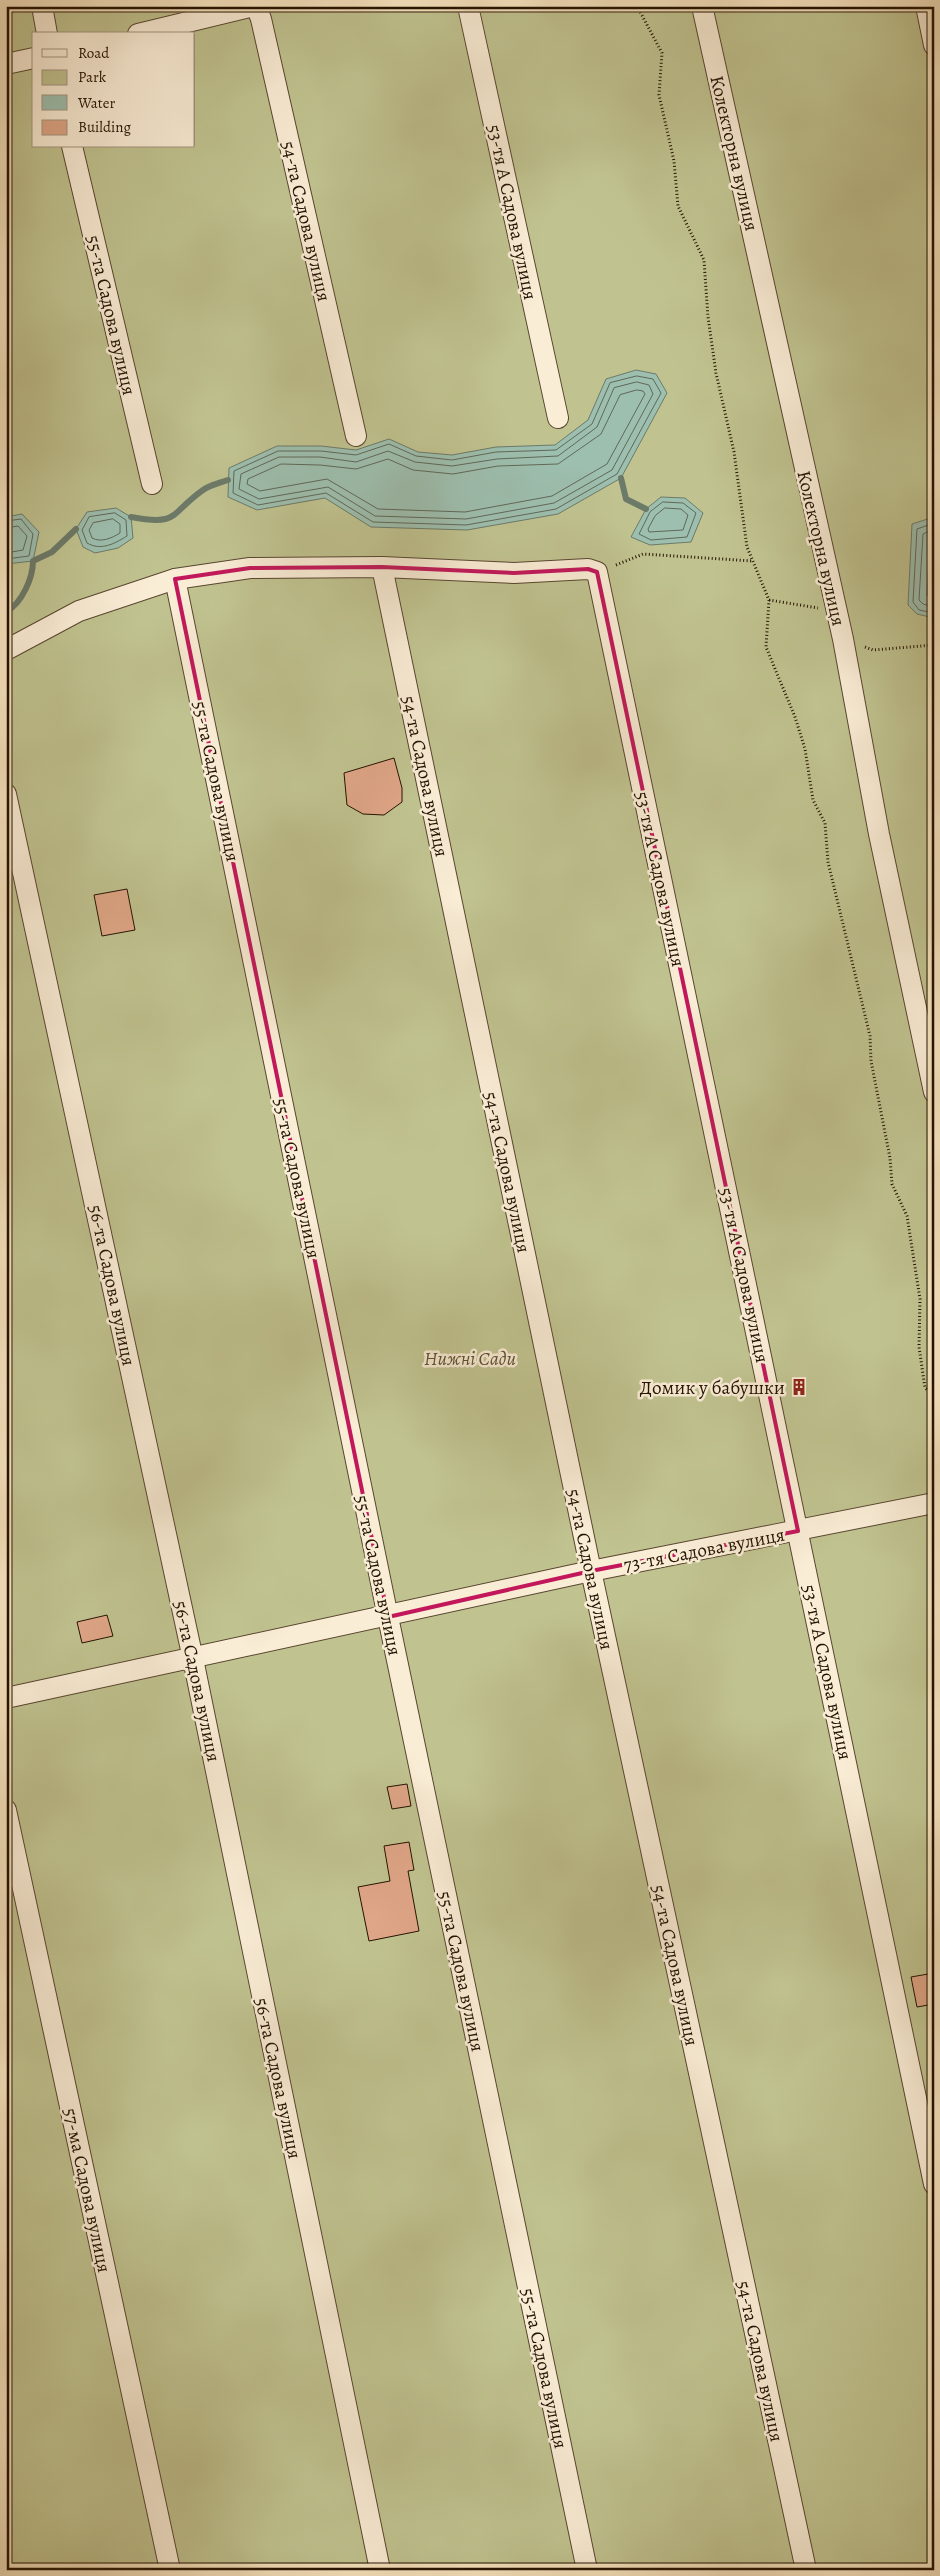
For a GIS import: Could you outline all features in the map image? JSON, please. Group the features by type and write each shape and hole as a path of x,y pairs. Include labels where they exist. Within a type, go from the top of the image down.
{"street":[{"path":"42,6 47,32"},
{"path":"146,32 255,6"},
{"name":"54-та Садова вулиця","path":"255,6 261,19 356,436"},
{"name":"53-тя А Садова вулиця","path":"468,6 558,418"},
{"name":"Колекторна вулиця","path":"702,6 843,639 879,834 934,1092"},
{"path":"926,6 934,45"},
{"path":"6,64 32,58"},
{"name":"55-та Садова вулиця","path":"72,148 152,484"},
{"path":"6,650 79,611 175,579 250,568 382,567 514,573 588,569 596,572"},
{"name":"54-та Садова вулиця","path":"382,567 591,1571 806,2570"},
{"name":"53-тя А Садова вулиця","path":"596,572 934,2184"},
{"name":"55-та Садова вулиця","path":"175,579 388,1616 587,2570"},
{"name":"56-та Садова вулиця","path":"6,794 194,1659 380,2570"},
{"name":"73-тя Садова вулиця","path":"6,1698 194,1659 591,1571 934,1504"},
{"name":"57-ма Садова вулиця","path":"6,1810 170,2570"}],"path":[{"path":"637,6 662,54 659,95 674,161 678,206 704,260 708,317 716,373 734,452 747,546 769,600 766,647 795,717 805,749 813,800 825,823 828,862 870,1036 871,1061 890,1158 892,1184 907,1216 920,1299 919,1347 925,1388 934,1394"},
{"path":"596,572 642,554 753,561"},
{"path":"769,600 836,612"},
{"path":"843,639 873,650 934,645"}],"highlighted area":[{"path":"382,567 514,573 588,569 597,572 798,1531 591,1571 388,1617 175,579 250,568"}],"green space":[{"name":"Нижні Сади","path":"6,6 934,6 934,2570 6,2570"}],"water":[{"path":"636,370 656,374 667,393 621,478 558,514 467,530 371,527 325,498 257,510 228,497 229,468 277,446 321,446 356,450 389,439 418,452 452,455 496,447 555,445 588,420 606,379"},
{"path":"661,497 685,498 703,513 691,542 650,545 631,537 646,509"},
{"path":"116,508 131,517 133,538 118,548 95,553 83,547 76,529 87,512"},
{"path":"22,514 39,532 33,561 6,564 6,517"},
{"path":"934,517 934,618 917,614 908,605 912,524"}],"building":[{"path":"394,758 402,788 402,802 384,815 363,814 347,805 344,773"},
{"path":"127,889 135,930 102,936 94,895"},
{"path":"107,1615 113,1636 82,1643 77,1622"},
{"path":"407,1784 411,1806 392,1809 387,1787"},
{"path":"409,1842 414,1870 408,1871 419,1931 369,1941 358,1887 390,1881 384,1846"},
{"path":"934,1973 934,2004 917,2007 911,1977"}],"waterway":[{"path":"621,478 626,499 646,509"},
{"path":"131,517 166,519 173,516 206,488 228,480"},
{"path":"6,612 17,603 26,590 33,561 52,552 76,529"}],"place":[{"name":"Домик у бабушки","path":"799,1387"}]}
